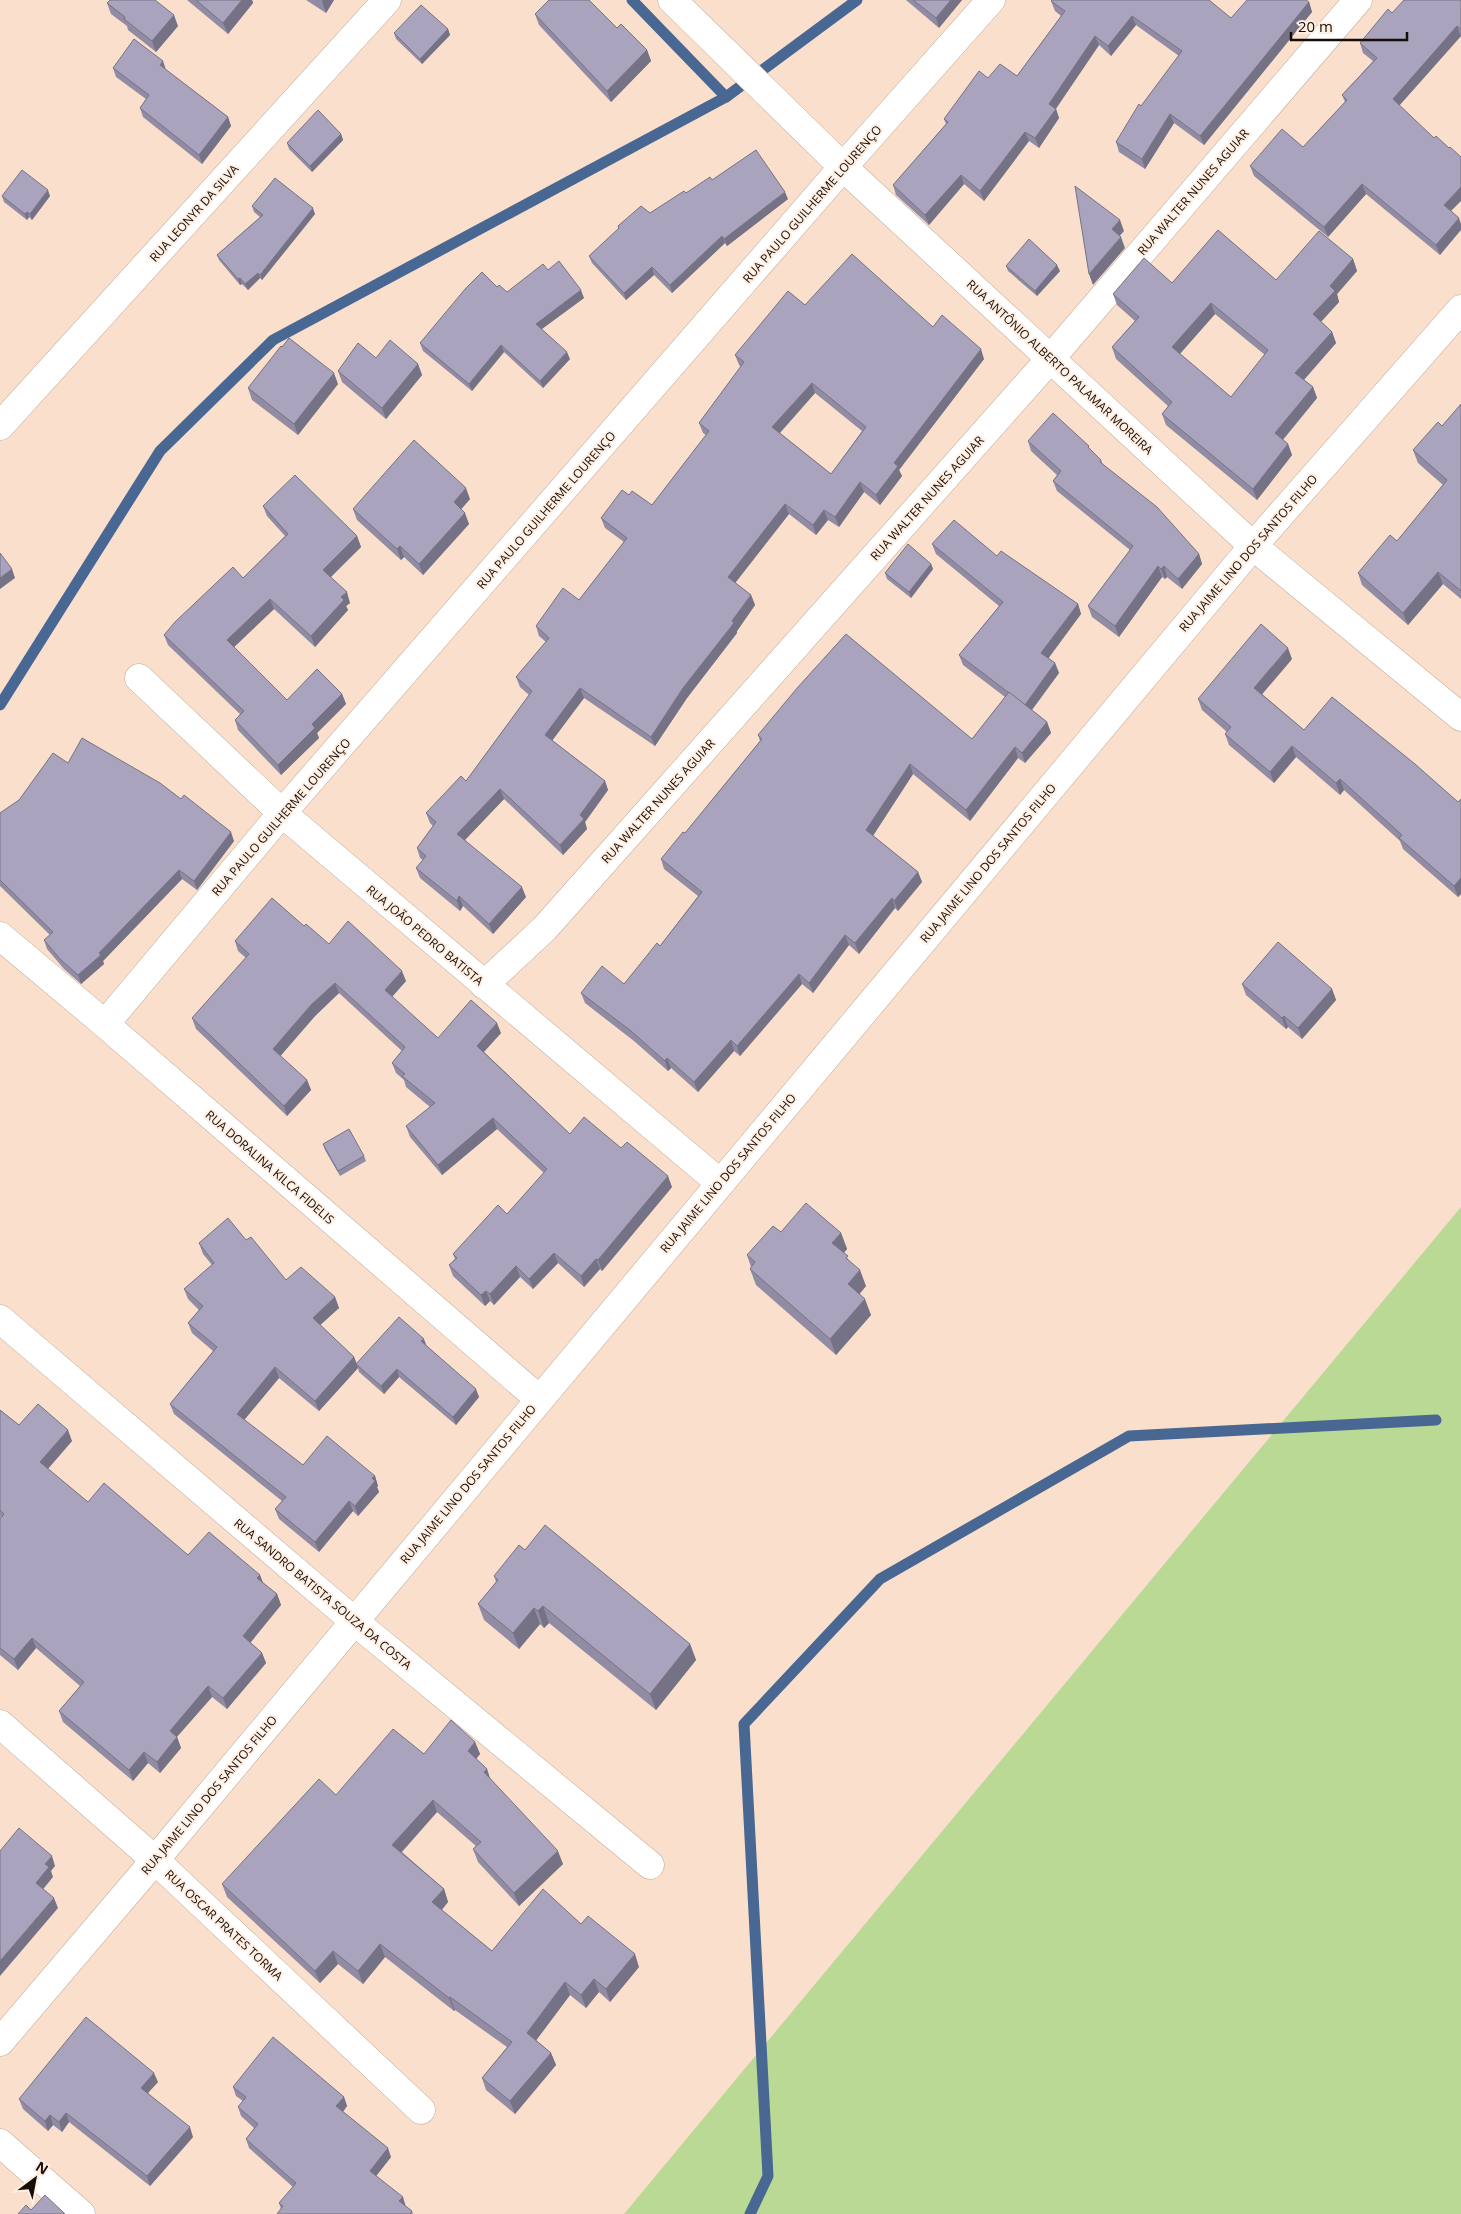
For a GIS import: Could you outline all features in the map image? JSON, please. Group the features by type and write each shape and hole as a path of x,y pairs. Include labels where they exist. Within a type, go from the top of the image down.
{"street":[{"name":"RUA LEONYR DA SILVA","path":"0,426 387,0"},
{"name":"RUA ANTÔNIO ALBERTO PALAMAR MOREIRA","path":"672,0 843,167 1253,546 1461,718"},
{"name":"RUA PAULO GUILHERME LOURENÇO","path":"105,1024 282,814 843,167 991,0"},
{"name":"RUA WALTER NUNES AGUIAR","path":"484,985 545,928 1051,358 1358,0"},
{"name":"RUA JAIME LINO DOS SANTOS FILHO","path":"0,2042 155,1860 1253,546 1461,309"},
{"name":"RUA JOÃO PEDRO BATISTA","path":"139,678 282,814 720,1183"},
{"name":"RUA DORALINA KILCA FIDELIS","path":"0,936 105,1024 539,1399"},
{"name":"RUA SANDRO BATISTA SOUZA DA COSTA","path":"0,1319 354,1621 650,1865"},
{"name":"RUA OSCAR PRATES TORMA","path":"0,1724 155,1860 421,2110"},
{"path":"0,2143 81,2214"}],"green space":[{"path":"1461,1207 1461,2214 624,2214"}],"building":[{"path":"110,0 155,0 174,15 152,41 107,3"},
{"path":"196,0 242,0 223,23"},
{"path":"549,0 589,0 617,28 621,24 647,50 607,91 535,14"},
{"path":"913,0 951,0 936,18"},
{"path":"1052,0 1209,0 1231,18 1247,0 1306,0 1309,2 1200,136 1170,114 1142,159 1116,142 1139,104 1141,106 1182,51 1132,16 1108,46 1095,36 1049,104 1056,109 1035,138 1025,132 980,191 961,175 925,215 893,185 948,122 944,119 979,71 988,78 1000,64 1017,76 1065,11"},
{"path":"1404,0 1461,0 1461,29 1457,26 1393,99 1434,138 1436,136 1461,157 1461,187 1444,205 1459,218 1436,245 1362,184 1324,227 1250,166 1282,129 1303,147 1347,100 1342,95 1377,58 1360,43 1388,9 1392,13"},
{"path":"421,5 448,29 420,59 394,33"},
{"path":"134,39 163,61 160,65 228,117 199,155 140,108 149,95 113,68"},
{"path":"318,110 341,134 310,166 287,143"},
{"path":"756,150 785,192 724,239 722,236 670,285 652,267 624,293 589,256 619,228 618,226 641,206 650,213 710,177 712,180"},
{"path":"22,170 48,190 30,214 27,212 25,214 2,196"},
{"path":"275,178 313,208 260,275 258,273 245,284 240,278 238,279 217,255 263,215 252,206"},
{"path":"1075,186 1120,220 1112,229 1121,237 1089,274"},
{"path":"1218,230 1276,280 1319,231 1353,259 1330,286 1335,291 1313,314 1332,332 1295,373 1313,387 1275,433 1288,444 1253,489 1162,414 1172,402 1112,347 1139,317 1113,294 1144,258 1172,283","holes":["1211,303 1268,350 1231,397 1172,347"]},
{"path":"1029,239 1057,265 1035,291 1006,266"},
{"path":"852,254 933,327 942,315 981,349 894,463 898,466 876,495 860,482 835,517 824,510 813,525 785,504 728,577 751,595 732,621 734,623 683,688 651,737 580,688 545,735 605,781 580,815 584,819 560,845 500,789 457,834 522,887 489,924 459,896 457,901 416,868 426,856 417,848 436,822 426,813 461,776 466,781 532,691 516,677 549,638 536,626 563,588 579,600 627,538 601,518 622,490 629,495 632,491 652,505 709,431 699,423 744,362 735,355 788,291 805,305","holes":["812,383 866,427 831,474 772,427"]},
{"path":"559,261 581,290 536,324 567,352 540,381 501,345 469,384 420,343 466,288 482,272 497,287 499,285 507,292 543,264 548,270"},
{"path":"289,338 334,373 294,424 248,388"},
{"path":"390,340 418,364 382,408 338,371 358,343 376,358"},
{"path":"1461,404 1461,591 1438,572 1403,613 1358,573 1390,535 1397,541 1447,480 1413,450 1438,422 1442,426"},
{"path":"1053,413 1089,446 1101,460 1100,462 1157,507 1199,554 1178,579 1164,566 1161,569 1158,566 1115,626 1088,606 1133,546 1053,481 1061,471 1028,441"},
{"path":"414,440 466,488 454,502 465,513 419,564 400,546 397,549 353,509"},
{"path":"295,475 357,536 323,570 347,592 341,597 344,600 311,636 270,599 227,640 287,700 317,669 342,694 312,724 315,728 278,765 235,720 244,711 164,635 175,622 233,567 243,578 288,534 263,506"},
{"path":"954,520 997,556 1001,551 1078,604 1041,653 1055,663 1025,705 959,655 1003,602 932,544"},
{"path":"908,544 931,564 909,592 885,573"},
{"path":"0,553 12,569 0,578"},
{"path":"1261,624 1288,648 1254,688 1304,730 1332,697 1415,764 1458,802 1461,799 1461,878 1454,886 1399,838 1402,835 1340,779 1336,783 1292,746 1270,772 1225,734 1231,727 1198,699"},
{"path":"846,634 972,739 1009,692 1047,722 1022,753 1015,747 966,810 910,764 866,830 918,872 894,901 892,898 855,943 845,935 809,983 799,974 737,1046 731,1040 694,1082 667,1058 665,1061 631,1031 581,993 602,966 624,984 657,943 660,946 702,892 661,859 683,832 685,833 762,739 758,735"},
{"path":"82,738 160,783 181,799 184,795 231,832 194,881 179,870 99,953 101,955 78,975 61,960 44,940 53,932 0,880 0,813 19,800 53,753 68,763"},
{"path":"272,898 304,926 306,924 329,944 348,921 402,971 385,990 438,1038 471,1000 497,1023 477,1046 570,1134 584,1117 621,1148 627,1142 668,1176 598,1260 596,1259 581,1276 554,1253 529,1279 516,1266 490,1294 486,1291 481,1295 449,1265 457,1258 453,1254 498,1205 507,1214 547,1169 493,1118 438,1165 406,1126 435,1103 402,1076 405,1074 392,1063 405,1047 335,983 311,1005 273,1049 307,1080 284,1106 192,1018 249,954 235,941"},
{"path":"1278,942 1332,989 1298,1028 1284,1016 1282,1018 1242,984"},
{"path":"349,1129 364,1156 338,1171 323,1144"},
{"path":"806,1203 841,1233 832,1243 848,1256 846,1258 860,1270 848,1284 865,1299 830,1339 750,1269 755,1262 747,1255 773,1226 781,1232"},
{"path":"228,1218 246,1240 251,1237 286,1280 301,1267 335,1297 313,1318 354,1357 315,1401 275,1367 237,1414 303,1465 327,1436 375,1476 372,1478 375,1481 355,1506 349,1501 315,1542 275,1509 286,1497 170,1404 217,1347 188,1323 203,1306 184,1289 214,1263 199,1243"},
{"path":"399,1317 424,1339 421,1341 476,1389 453,1417 397,1369 381,1386 356,1364"},
{"path":"38,1404 68,1430 40,1462 88,1502 104,1483 188,1555 209,1532 260,1575 257,1578 277,1594 243,1636 262,1653 223,1698 208,1686 170,1731 177,1737 157,1762 144,1752 129,1770 59,1711 84,1682 32,1638 14,1659 0,1648 0,1519 4,1514 0,1510 0,1410 19,1425"},
{"path":"545,1525 690,1644 650,1694 543,1606 538,1611 534,1608 513,1633 478,1604 498,1580 494,1576 519,1545 525,1550"},
{"path":"451,1720 475,1742 468,1751 487,1769 484,1772 558,1851 514,1893 473,1849 481,1842 433,1800 392,1845 444,1889 432,1902 492,1951 543,1889 581,1924 588,1916 635,1954 606,1989 594,1979 581,1995 565,1982 527,2033 551,2053 510,2101 482,2078 512,2042 449,1998 380,1944 358,1971 333,1951 315,1971 222,1884 319,1779 336,1795 393,1729 424,1754"},
{"path":"19,1828 52,1856 45,1864 49,1867 36,1883 54,1898 0,1961 0,1851"},
{"path":"86,2017 154,2073 141,2088 190,2127 147,2176 66,2113 59,2122 50,2115 45,2121 19,2099"},
{"path":"273,2037 344,2097 336,2106 388,2148 370,2171 403,2197 399,2201 412,2211 410,2214 277,2214 283,2206 279,2203 296,2183 246,2139 258,2124 238,2107 246,2097 233,2087"},
{"path":"45,2195 65,2214 18,2214 26,2205 31,2210"}],"waterway":[{"path":"632,0 726,97"},
{"path":"0,705 160,451 273,340 726,97 857,0"},
{"path":"750,2214 768,2176 744,1724 880,1579 1129,1436 1436,1420"}]}
